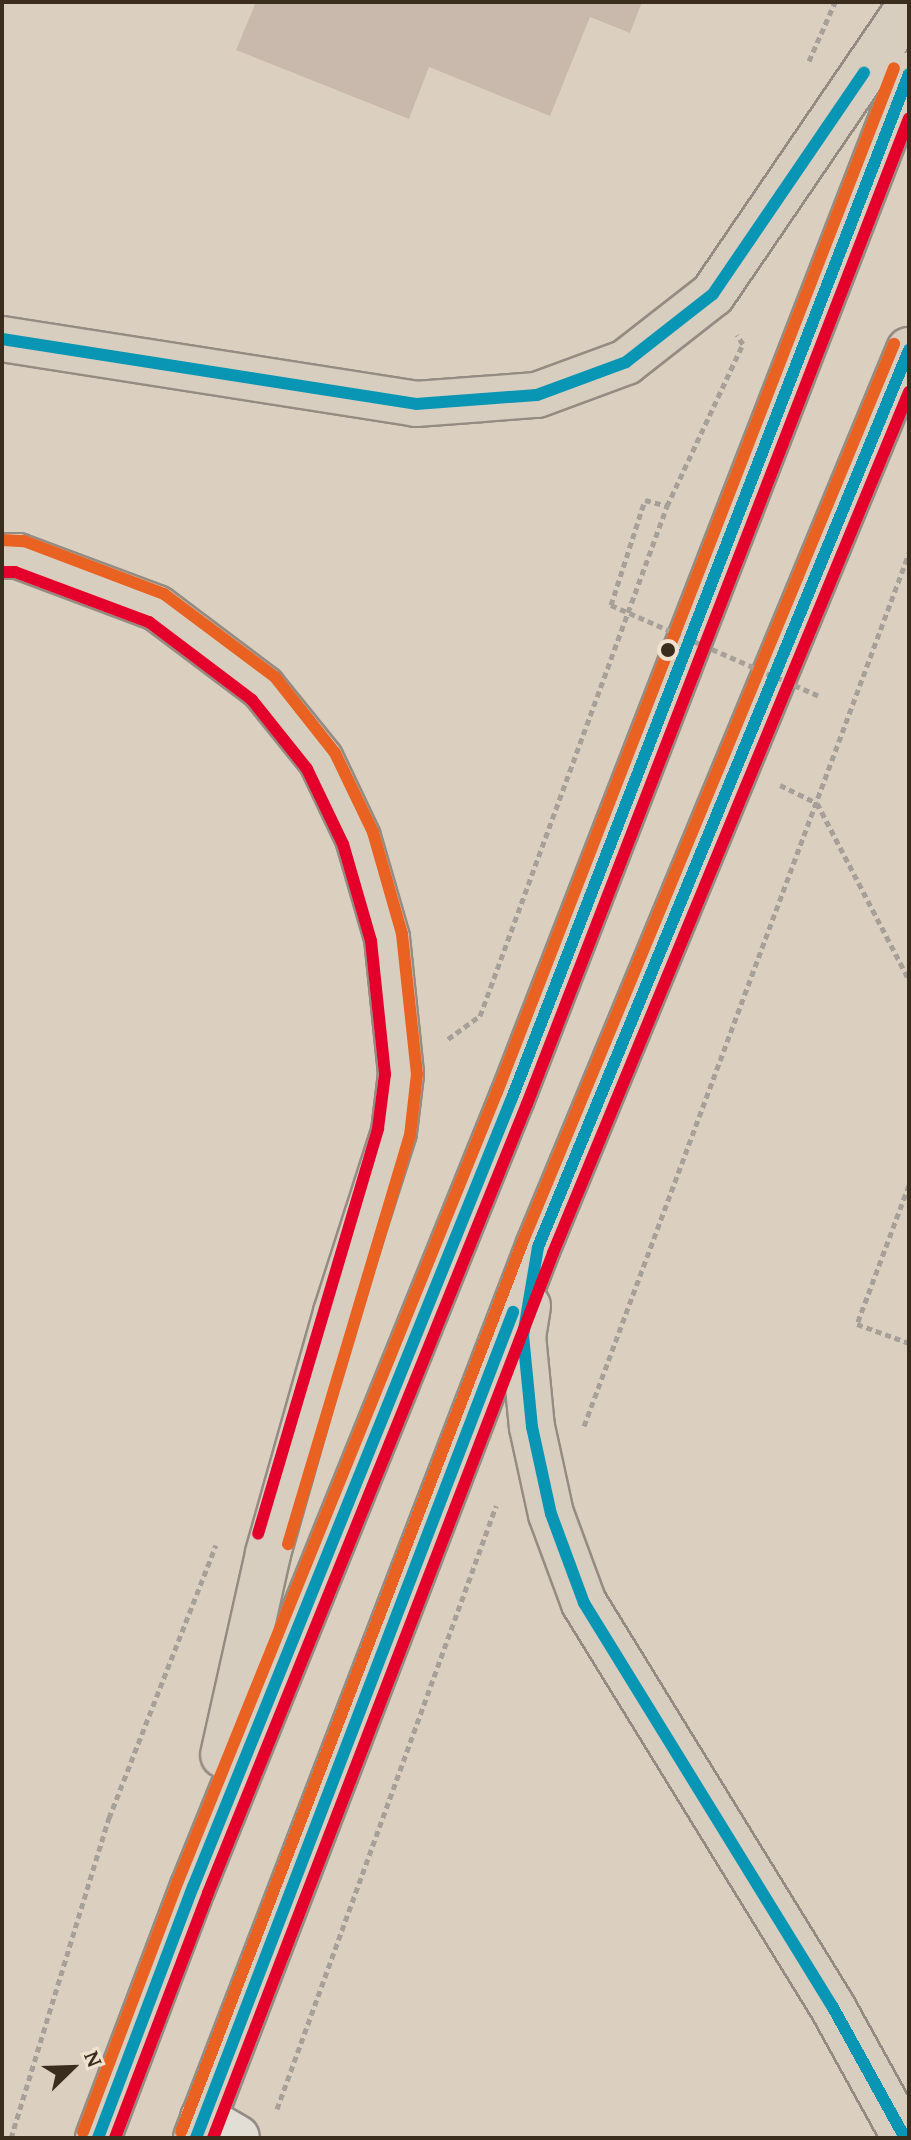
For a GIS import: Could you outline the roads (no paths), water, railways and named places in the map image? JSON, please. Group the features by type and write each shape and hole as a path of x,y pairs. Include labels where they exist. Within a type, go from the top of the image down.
{"main road":[{"path":"2,339 416,404 552,390 626,362 713,294 909,7"},
{"path":"98,2138 193,1887 512,1098 909,74"},
{"path":"227,2129 538,1247 909,350"},
{"path":"2,556 18,556 157,608 263,688 321,760 358,838 387,938 401,1074 394,1132 268,1554 193,1887"},
{"path":"538,1247 523,1336 541,1467 551,1514 584,1603 832,2006 905,2138"}]}
